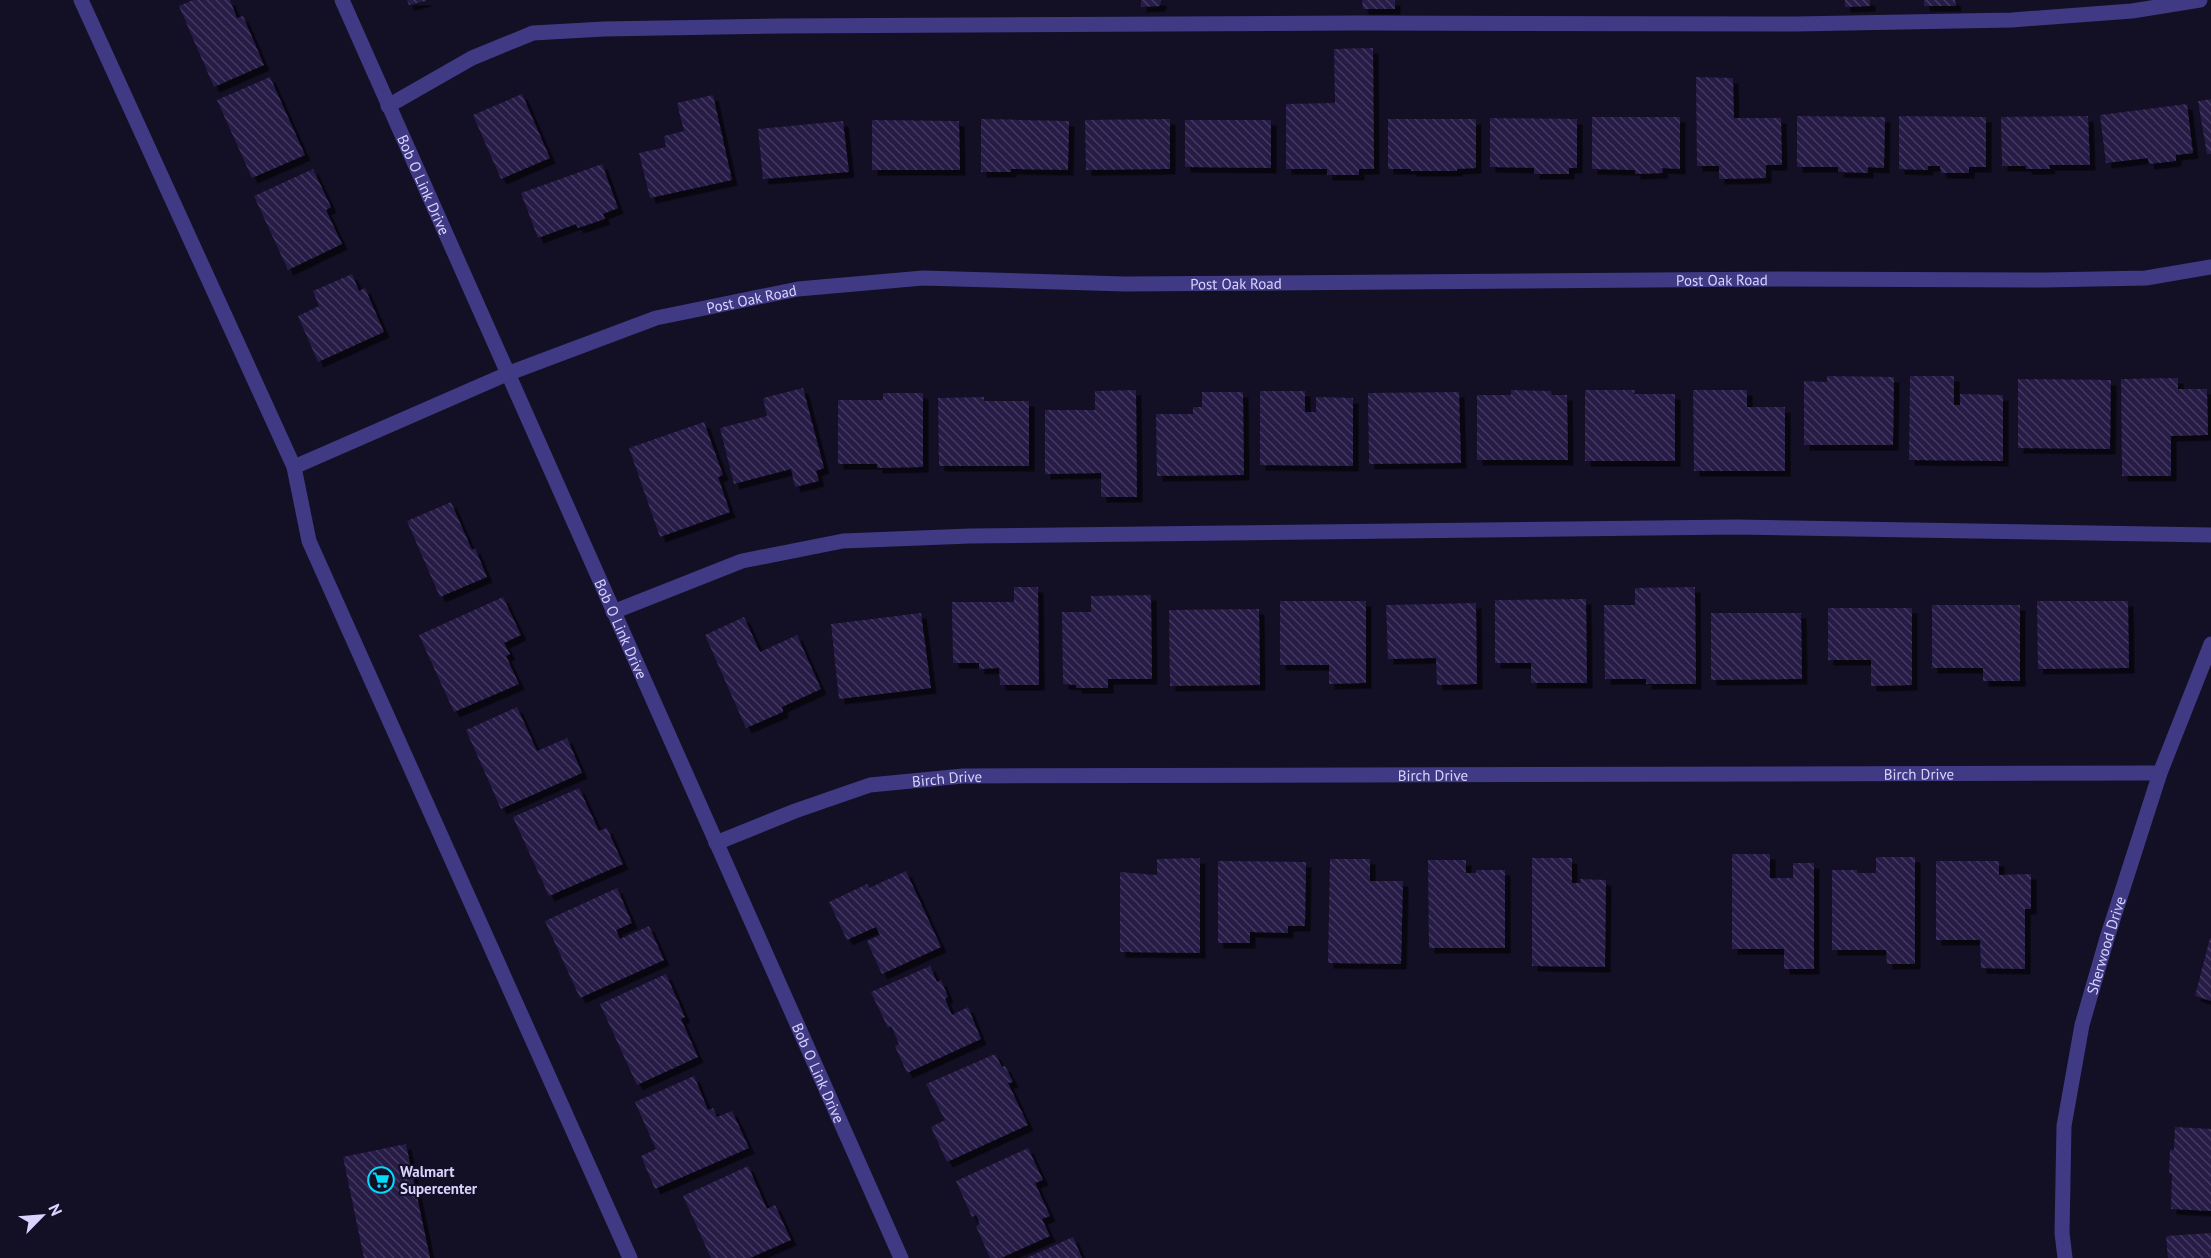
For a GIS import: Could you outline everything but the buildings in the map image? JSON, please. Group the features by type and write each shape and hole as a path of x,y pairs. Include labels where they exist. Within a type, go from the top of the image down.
{"street":[{"path":"81,0 294,467 309,541 630,1258"},
{"name":"Bob O Link Drive","path":"342,0 901,1258"},
{"path":"388,106 472,58 533,33 604,29 793,26 1332,23 1795,24 2012,20 2132,10 2200,0"},
{"name":"Post Oak Road","path":"294,467 507,374 656,318 798,289 923,278 1125,284 1769,279 2046,280 2146,278 2211,267"},
{"path":"613,612 742,561 843,541 970,536 1737,527 2211,535"},
{"name":"Sherwood Drive","path":"2065,1258 2062,1233 2064,1126 2082,1025 2107,938 2160,773 2211,644"},
{"name":"Birch Drive","path":"716,843 795,811 870,785 963,776 2160,773"}],"place":[{"name":"Walmart Supercenter","path":"381,1180"}]}
